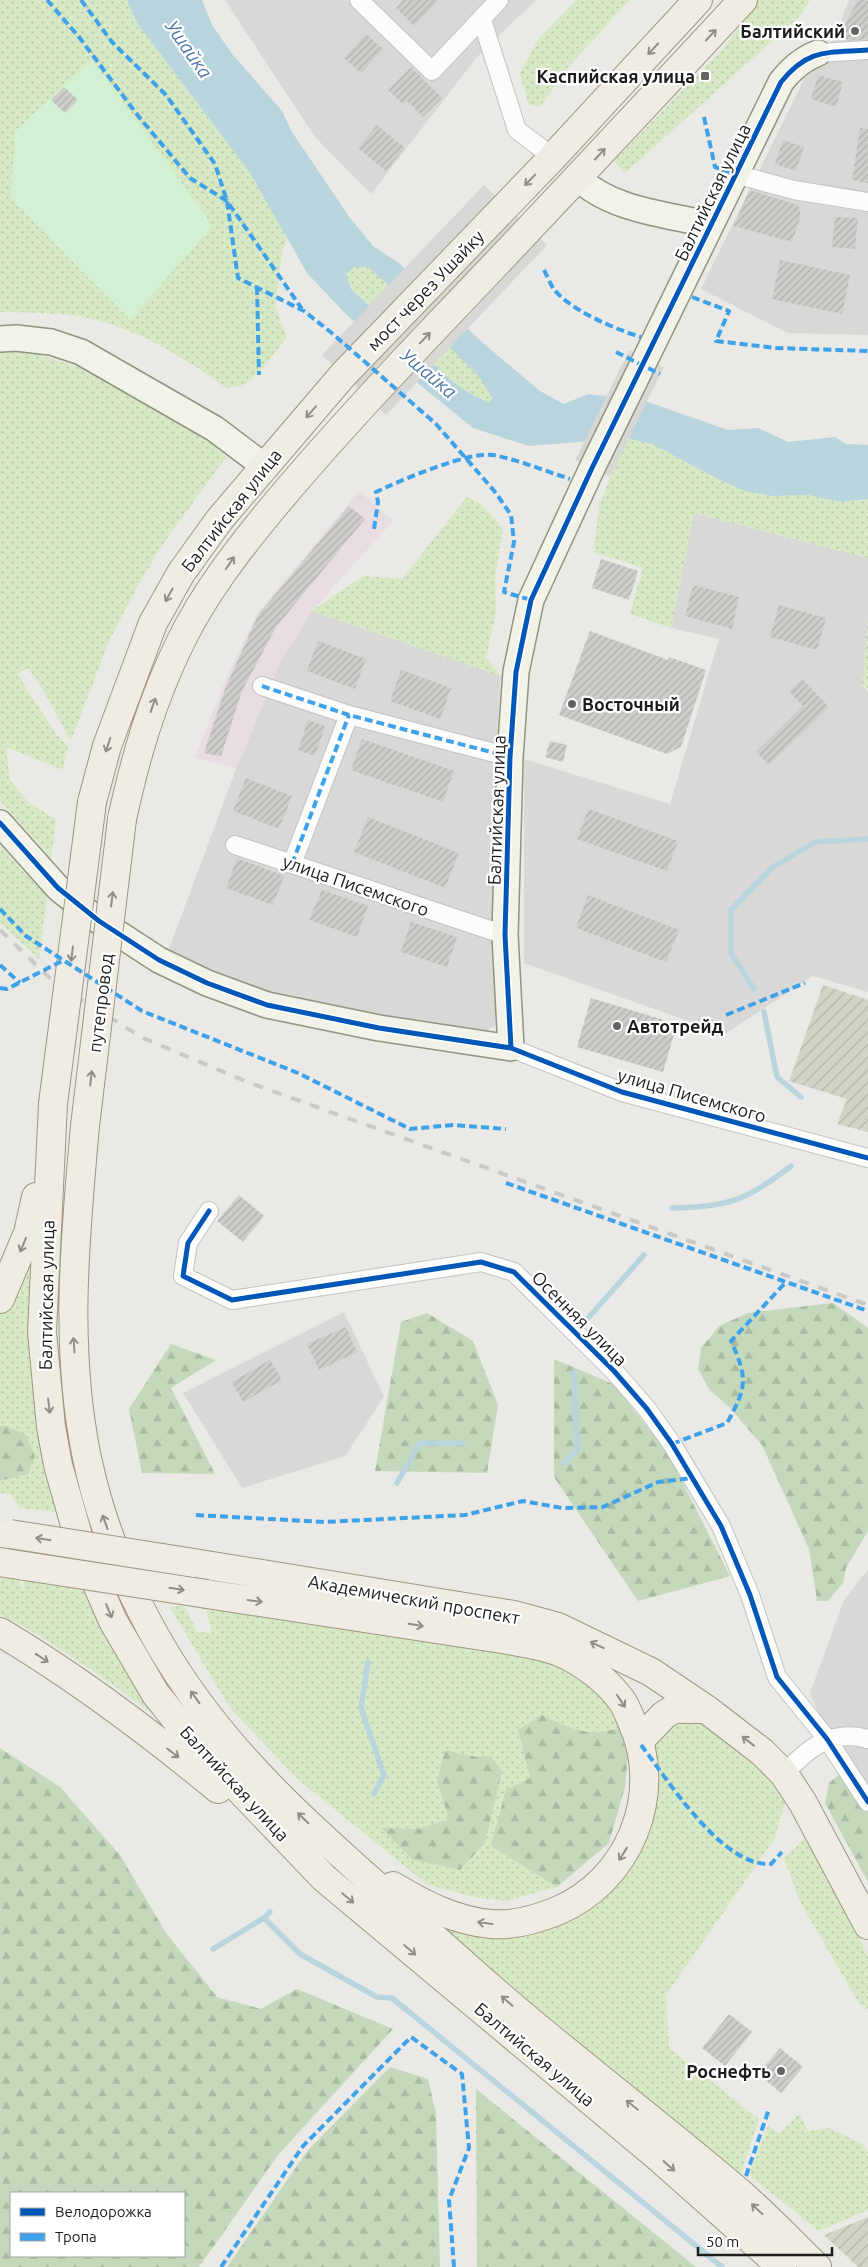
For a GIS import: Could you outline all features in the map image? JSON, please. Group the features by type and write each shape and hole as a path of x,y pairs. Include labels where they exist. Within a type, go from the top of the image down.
{"main road":[{"path":"553,157 698,0"},
{"path":"578,178 743,0"},
{"name":"мост через Ушайку","path":"343,375 553,157"},
{"name":"мост через Ушайку","path":"368,399 578,178"},
{"name":"Балтийская улица","path":"92,802 107,746 153,623 181,573 220,519 343,375"},
{"name":"Балтийская улица","path":"122,819 137,751 158,692 182,639 243,544 295,480 368,399"},
{"name":"путепровод","path":"52,1117 92,802"},
{"name":"путепровод","path":"85,1126 122,819"},
{"path":"0,1299 28,1233 52,1117"},
{"name":"Балтийская улица","path":"52,1117 42,1332 46,1380 58,1465 82,1550 113,1621 156,1693 193,1741 324,1878 658,2157 782,2267"},
{"name":"Балтийская улица","path":"85,1126 75,1243 73,1334 81,1421 88,1461 101,1511 143,1615 179,1676 211,1719 242,1755 275,1791 338,1852 530,2021 736,2188 817,2267"},
{"name":"Академический проспект","path":"5,1533 514,1615 558,1627 651,1672 706,1709 762,1752 784,1774"},
{"name":"Академический проспект","path":"12,1564 508,1640 550,1649 569,1656 607,1683 623,1702 640,1740"},
{"path":"0,1632 35,1653 103,1700 183,1760 324,1878"},
{"path":"338,1852 412,1898 455,1918 491,1924 530,1922 582,1899 606,1878 623,1856 636,1830 644,1797 640,1740 664,1715 674,1709 706,1709"},
{"path":"784,1774 803,1803 868,1926"}],"street":[{"path":"358,0 432,71 500,0"},
{"path":"482,20 517,130 553,157"},
{"path":"818,53 868,50"},
{"name":"Балтийская улица","path":"511,1048 505,935 510,756 516,672 531,600 592,468 781,82 797,65 818,53"},
{"path":"735,174 794,190 868,202"},
{"path":"578,178 589,189 612,202 710,225"},
{"path":"0,339 16,338 51,342 81,352 216,429 264,466"},
{"path":"262,686 349,715 510,756"},
{"path":"292,864 349,715"},
{"path":"0,823 58,888 99,921 159,960 207,983 267,1005 379,1028 511,1048"},
{"name":"улица Писемского","path":"235,845 505,935"},
{"name":"улица Писемского","path":"511,1048 622,1092 868,1158"},
{"name":"Осенняя улица","path":"210,1211 188,1243 183,1276 232,1300 481,1262 514,1272 614,1371 647,1409 672,1444 721,1526 750,1595 777,1677 827,1739"},
{"path":"784,1774 801,1755 827,1739 858,1737 868,1739"},
{"path":"827,1739 868,1802"}],"shaded area":[{"path":"225,0 536,0 477,57 371,194 315,137"},
{"path":"849,0 868,0 868,335 788,333 701,289 810,67 824,64"},
{"path":"359,491 393,521 312,611 281,660 236,769 195,758 220,692 256,615"},
{"path":"694,513 868,558 868,619 863,687 868,691 868,992 813,976 725,1034 524,963 524,759 670,804 719,639 671,628"},
{"path":"312,611 501,676 496,751 495,930 498,1024 481,1033 381,1019 271,995 214,971 169,949 236,769 281,660"},
{"path":"823,985 868,1000 868,1132 837,1124 847,1099 789,1081"},
{"path":"344,1312 384,1397 345,1456 242,1488 183,1393"},
{"path":"868,1569 868,1807 843,1771 810,1693 844,1600"},
{"path":"868,2217 868,2267 858,2267 824,2235"}],"green space":[{"path":"0,0 127,0 137,23 250,173 287,237 282,252 275,306 287,337 252,379 235,387 225,387 153,342 123,328 94,319 67,315 0,312"},
{"path":"576,0 630,0 570,65 540,107 529,105 520,73 540,37"},
{"path":"759,0 810,0 800,16 625,173 614,161 723,49"},
{"path":"92,60 213,226 130,320 11,199 15,131"},
{"path":"354,267 368,267 385,282 481,379 492,398 489,402 474,396 453,382 351,289 346,274"},
{"path":"0,352 40,355 78,367 202,430 226,457 160,548 136,589 109,641 72,738 69,738 45,693 28,668 17,674 57,735 68,747 63,770 6,747 10,780 29,803 56,819 51,858 0,800"},
{"path":"627,438 652,444 718,479 772,496 808,495 841,502 868,499 868,558 694,513 671,628 630,614 643,568 594,552 599,505"},
{"path":"467,497 481,504 503,528 495,578 496,611 486,658 501,676 312,611 363,576 402,579"},
{"path":"868,619 868,688 862,687"},
{"path":"0,846 47,897 39,959 0,922"},
{"path":"34,1243 41,1437 57,1512 19,1508 11,1494 0,1493 0,1481 8,1480 6,1426 0,1426 0,1302"},
{"path":"833,1303 868,1328 868,1531 846,1568 843,1583 828,1601 817,1601 809,1549 762,1445 730,1408 709,1389 698,1369 701,1348 719,1326 748,1313"},
{"path":"427,1313 473,1341 498,1405 487,1473 375,1471 401,1322"},
{"path":"171,1344 216,1360 171,1388 215,1474 142,1473 129,1409"},
{"path":"554,1359 613,1384 666,1450 730,1576 638,1601 554,1477"},
{"path":"0,1426 6,1426 26,1435 35,1456 28,1474 0,1481"},
{"path":"0,1569 17,1573 23,1593 25,1575 81,1586 165,1723 64,1651 0,1614"},
{"path":"205,1604 543,1657 600,1691 619,1728 608,1731 588,1732 561,1724 542,1715 530,1778 491,1846 557,1887 506,1901 479,1898 428,1885 300,1781 229,1707 170,1607 184,1605 197,1632 212,1633","holes":["445,1750 477,1757 485,1843 460,1870 413,1860 382,1828 418,1829 449,1819 437,1781"]},
{"path":"542,1715 561,1724 588,1732 608,1731 619,1728 628,1757 625,1787 609,1843 557,1887 491,1846 506,1790 530,1778 518,1730"},
{"path":"679,1716 708,1722 747,1747 787,1795 775,1838 666,1995 669,2048 759,2119 740,2176 425,1914 500,1934 606,1886 663,1728"},
{"path":"0,1748 60,1787 120,1855 166,1933 217,1997 261,2009 297,1989 393,2029 278,2155 199,2267 0,2267"},
{"path":"445,1750 477,1757 491,1756 502,1771 485,1843 460,1870 413,1860 381,1828 418,1829 449,1819 437,1781"},
{"path":"843,1771 868,1807 868,1882 825,1803 829,1783"},
{"path":"807,1837 868,1956 868,2009 860,2005 800,1902 784,1858"},
{"path":"390,2067 428,2079 436,2114 440,2267 227,2267 308,2150"},
{"path":"476,2089 696,2267 477,2267"},
{"path":"799,2114 808,2131 830,2128 862,2144 868,2152 868,2210 819,2231 749,2175 768,2126 779,2134"}],"water":[{"name":"Ушайка","path":"127,0 202,0 212,25 233,55 282,111 292,132 350,218 373,246 399,263 483,343 540,391 564,404 588,394 642,400 728,430 758,428 788,442 835,437 846,444 868,445 868,499 841,502 808,495 772,496 745,491 652,444 627,438 529,446 473,428 420,385 342,310 307,273 250,173 137,23","holes":["354,267 368,267 481,379 492,398 489,402 474,396 453,382 351,289 346,274"]}],"pier":[{"path":"484,185 547,245 386,415 322,355"},
{"path":"629,350 664,367 610,477 575,460"}],"building":[{"path":"403,0 439,0 414,26 396,8"},
{"path":"858,0 868,0 868,39 848,41 840,34"},
{"path":"366,34 383,49 361,73 344,58"},
{"path":"411,67 442,98 423,117 407,101 403,104 388,90"},
{"path":"818,75 843,82 836,107 811,99"},
{"path":"64,87 78,100 65,113 51,100"},
{"path":"377,125 405,148 386,171 358,148"},
{"path":"860,128 868,129 868,183 852,180"},
{"path":"783,140 804,147 796,171 775,164"},
{"path":"749,190 798,205 801,216 792,242 734,226"},
{"path":"835,217 858,218 855,249 832,247"},
{"path":"780,260 850,275 842,314 772,299"},
{"path":"349,506 365,519 276,627 242,691 221,756 204,753 225,689 258,615"},
{"path":"601,559 638,571 629,600 592,588"},
{"path":"693,585 739,597 732,629 685,616"},
{"path":"779,605 826,618 817,650 770,637"},
{"path":"590,631 668,660 669,657 706,670 681,747 667,754 559,715"},
{"path":"318,641 366,659 355,689 307,671"},
{"path":"401,670 451,688 440,719 390,701"},
{"path":"802,679 829,707 769,765 756,752 803,706 789,691"},
{"path":"308,720 325,726 315,756 298,750"},
{"path":"362,739 454,771 443,802 351,770"},
{"path":"550,741 567,745 563,762 545,757"},
{"path":"246,778 292,796 279,829 233,811"},
{"path":"588,809 678,841 667,871 577,839"},
{"path":"368,817 459,853 445,888 354,852"},
{"path":"237,858 284,876 273,905 226,888"},
{"path":"322,890 368,906 357,937 309,920"},
{"path":"588,895 679,930 666,962 576,928"},
{"path":"411,922 457,937 447,967 401,952"},
{"path":"591,998 677,1024 663,1072 577,1047"},
{"path":"239,1195 264,1216 243,1242 217,1221"},
{"path":"346,1327 357,1352 319,1370 307,1344"},
{"path":"270,1360 282,1380 243,1402 232,1382"},
{"path":"729,2014 752,2032 725,2066 702,2048"},
{"name":"Роснефть","path":"780,2048 803,2067 781,2093 758,2074"}],"waterway":[{"path":"754,989 731,953 731,910 773,867 815,842 868,839"},
{"path":"764,1012 777,1077 801,1097"},
{"path":"672,1208 708,1206 736,1199 762,1187 791,1166"},
{"path":"582,1325 644,1255"},
{"path":"563,1463 577,1450 574,1372"},
{"path":"397,1483 420,1443 463,1443"},
{"path":"368,1662 361,1708 384,1775 374,1794"},
{"path":"213,1949 264,1918 270,1912"},
{"path":"264,1918 300,1954 377,1997 392,1998 722,2267"}],"railway":[{"path":"0,930 57,985 143,1038 250,1083 868,1305"}],"marked path":[{"path":"47,0 79,37 139,117 190,178 227,201 302,309"},
{"path":"81,0 112,42 166,95 215,164 227,201 238,278 304,311 436,424 496,493 511,515 514,542 504,592 531,600"},
{"path":"704,117 715,167 735,174"},
{"path":"544,270 553,288 570,304 593,318 641,337"},
{"path":"257,287 259,375"},
{"path":"692,297 729,311 716,341 776,348 868,351"},
{"path":"616,352 660,374"},
{"path":"374,529 378,502 376,492 451,462 482,455 493,455 570,479"},
{"path":"262,686 349,715 510,757"},
{"path":"292,864 349,715"},
{"path":"0,909 26,936 142,1011 298,1073 410,1129 453,1125 506,1129"},
{"path":"0,988 7,989 64,960"},
{"path":"0,965 20,983"},
{"path":"726,1015 805,983"},
{"path":"506,1183 868,1311"},
{"path":"672,1444 727,1423 742,1391 743,1383 737,1354 731,1341 786,1282"},
{"path":"196,1515 324,1522 465,1515 523,1501 562,1508 603,1507 658,1482 692,1478"},
{"path":"641,1745 698,1819 715,1837 734,1852 752,1861 771,1864 782,1852"},
{"path":"221,2267 303,2146 411,2037 462,2074 469,2148 449,2200 454,2267"},
{"path":"746,2176 769,2109"}],"cycle path":[{"path":"511,1048 505,935 510,757 516,672 531,600 592,468 781,82 801,63 820,54 868,50"},
{"path":"0,823 58,888 99,921 159,960 207,983 267,1005 379,1028 511,1048 622,1092 868,1158"},
{"path":"209,1211 188,1243 183,1276 232,1300 481,1262 514,1272 614,1371 647,1409 672,1444 721,1526 750,1595 777,1677 827,1739 868,1802"}],"place":[{"name":"Балтийский","path":"855,31"},
{"name":"Каспийская улица","path":"705,76"},
{"name":"Восточный","path":"572,704"},
{"name":"Автотрейд","path":"617,1026"},
{"name":"Роснефть","path":"781,2071"}]}
